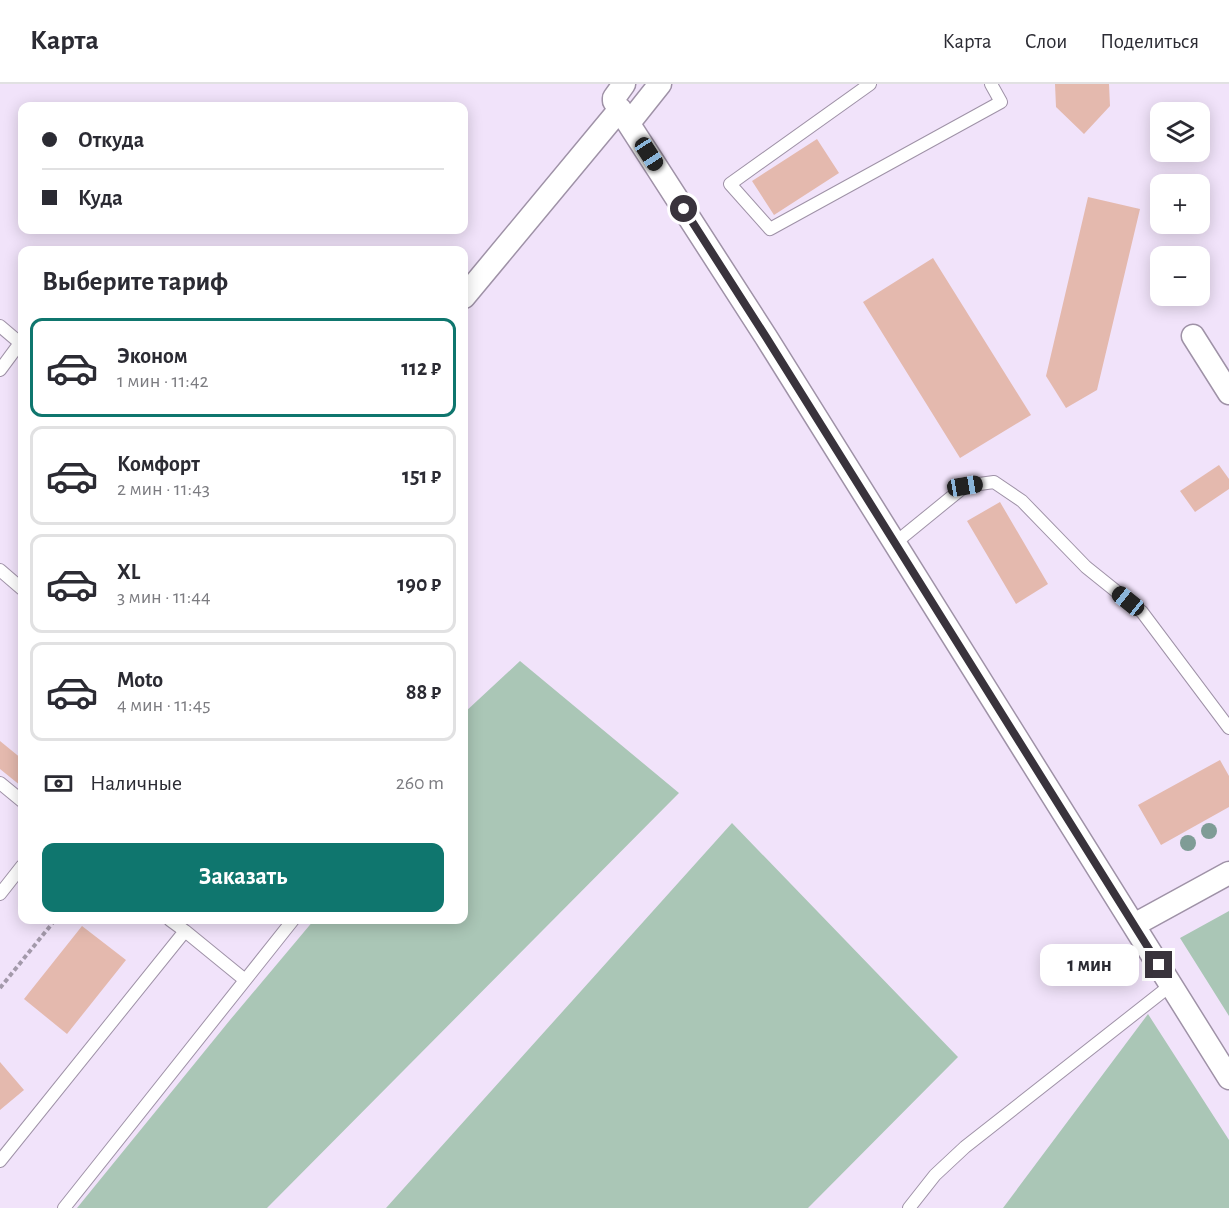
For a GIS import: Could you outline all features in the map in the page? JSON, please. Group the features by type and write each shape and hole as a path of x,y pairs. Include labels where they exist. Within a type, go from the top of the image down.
{"street":[{"path":"468,292 621,104 660,84"},
{"path":"621,104 1229,1078"},
{"path":"1194,336 1229,393"},
{"path":"1134,925 1229,873"}],"lane":[{"path":"870,84 730,184 770,229 1001,102 991,84"},
{"path":"0,326 18,341"},
{"path":"0,370 18,347"},
{"path":"895,543 965,486 994,482 1022,501 1086,567 1142,612 1229,728"},
{"path":"0,570 18,586"},
{"path":"0,783 18,798"},
{"path":"0,894 18,871"},
{"path":"175,924 245,980"},
{"path":"64,1208 290,924"},
{"path":"0,1161 185,931"},
{"path":"909,1208 935,1175 965,1147 1172,985"}],"path":[{"path":"0,988 52,924"}],"green space":[{"path":"520,661 679,793 267,1208 77,1208 311,924 468,924 468,709"},
{"path":"732,823 958,1057 808,1208 386,1208"},
{"path":"1229,911 1229,1016 1180,938"},
{"path":"1148,1014 1229,1140 1229,1208 1003,1208"}],"building":[{"path":"1055,84 1109,84 1110,106 1084,134 1056,107"},
{"path":"817,139 839,173 774,215 752,181"},
{"path":"1088,197 1140,209 1097,390 1066,408 1046,376"},
{"path":"933,258 1031,415 960,458 863,302"},
{"path":"1219,465 1229,479 1229,489 1195,512 1180,491"},
{"path":"1000,502 1048,584 1016,604 967,521"},
{"path":"0,741 18,756 18,784 0,769"},
{"path":"1220,760 1229,776 1229,807 1161,845 1138,805"},
{"path":"82,926 126,960 67,1034 24,999"},
{"path":"0,1062 24,1090 0,1110"}],"route":[{"path":"684,209 1159,965"}]}
